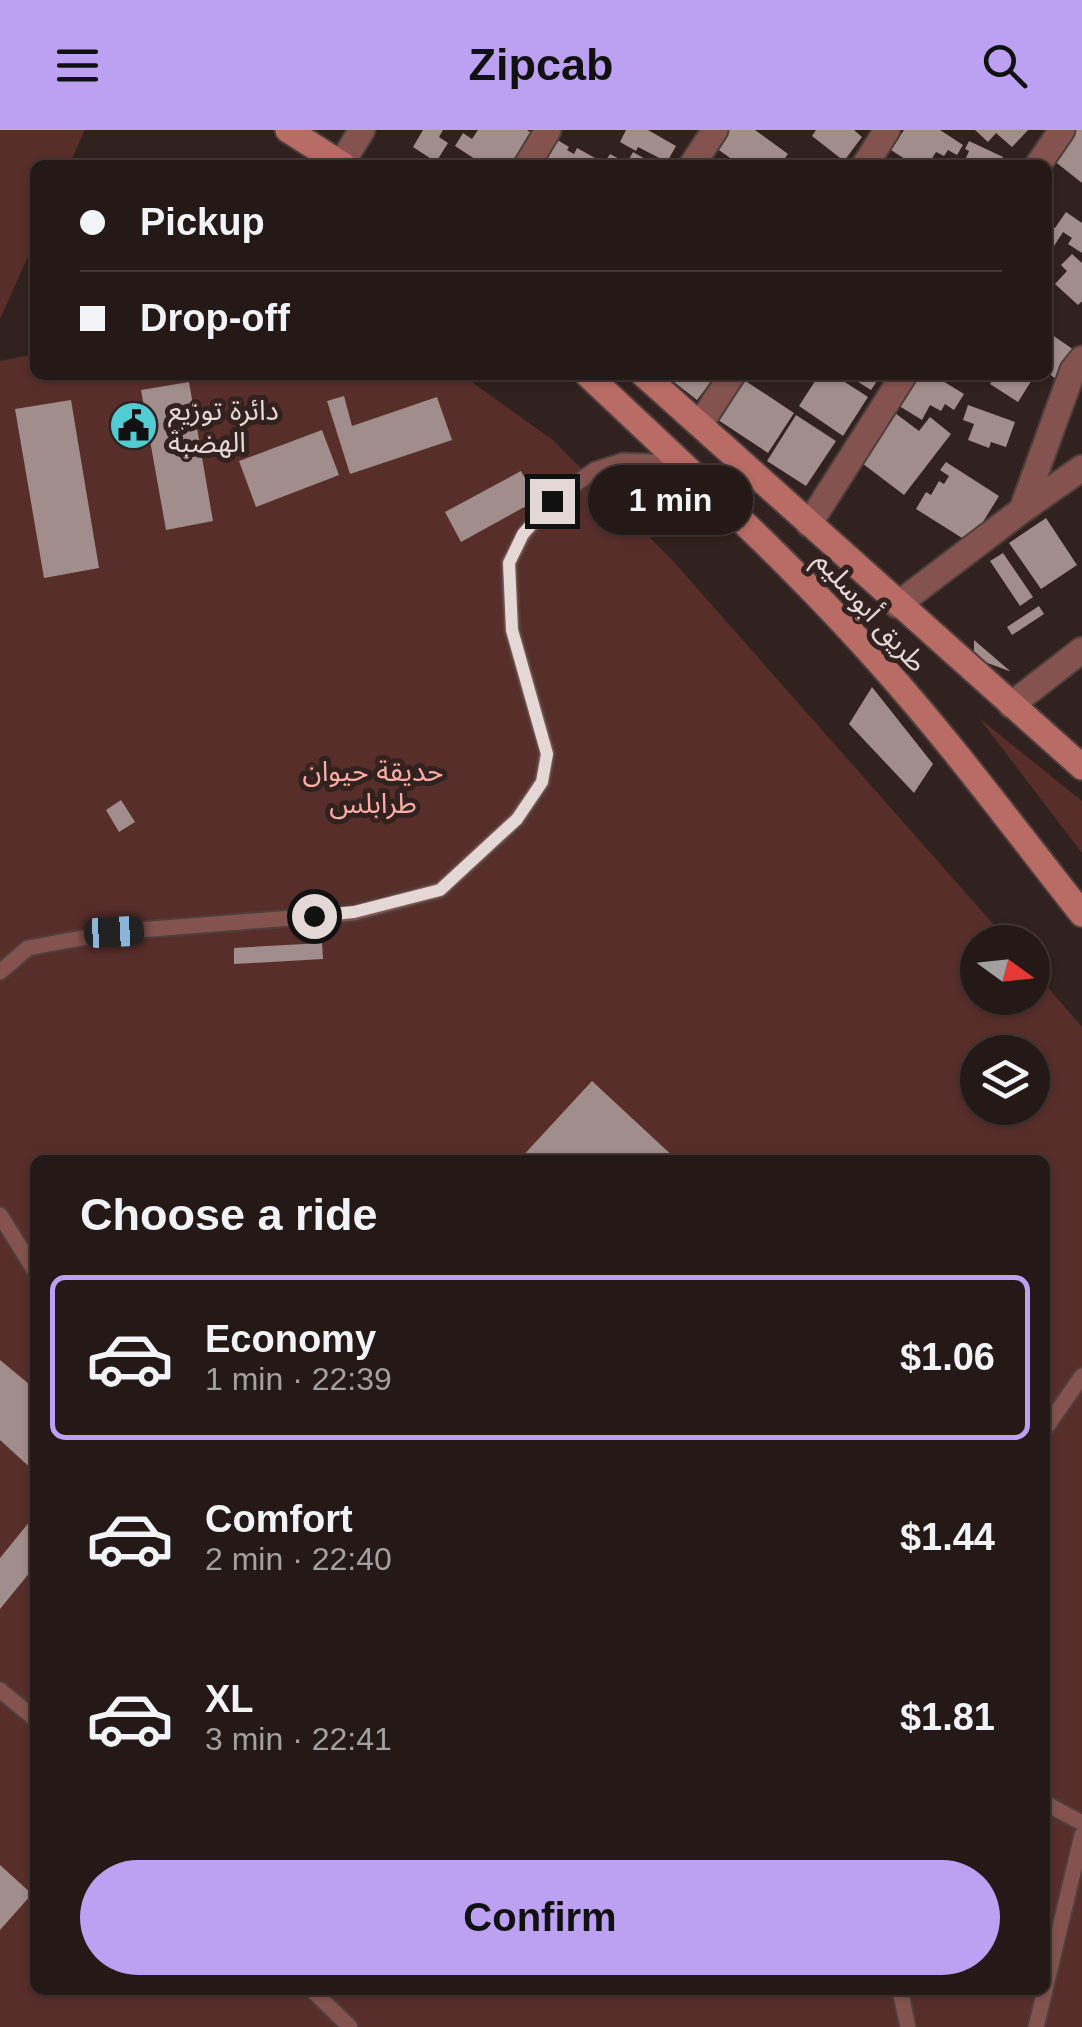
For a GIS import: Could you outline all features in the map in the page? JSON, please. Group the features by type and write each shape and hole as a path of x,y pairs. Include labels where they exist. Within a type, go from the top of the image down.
{"main road":[{"path":"288,130 336,160"},
{"name":"طريق أبوسليم","path":"593,380 778,555 876,658 968,765 1082,914"},
{"name":"طريق أبوسليم","path":"650,380 1082,768"}],"street":[{"path":"344,160 362,130"},
{"path":"530,160 548,130"},
{"path":"695,160 715,130"},
{"path":"868,160 887,130"},
{"path":"1041,160 1062,130"},
{"path":"1022,510 1073,370 1082,358"},
{"path":"700,424 729,380"},
{"path":"809,524 901,380"},
{"path":"897,605 1082,468"},
{"path":"1011,704 1082,650"}],"lane":[{"path":"0,972 28,948 114,932 354,912 440,890 517,819 542,782 547,754 512,630 509,563 523,534 552,501 595,470 623,461 681,463"},
{"path":"0,1215 30,1263"},
{"path":"1050,1422 1082,1376"},
{"path":"0,1690 30,1715"},
{"path":"1050,1806 1082,1823"},
{"path":"1050,1969 1082,1836"},
{"path":"317,1995 350,2027"},
{"path":"900,1995 908,2027"},
{"path":"1036,2027 1044,1995"}],"green space":[{"path":"0,130 85,130 71,160 30,160 30,252 0,319"},
{"name":"حديقة حيوان طرابلس","path":"30,355 30,380 469,380 554,441 673,561 994,925 960,925 960,1015 1050,1015 1050,990 1082,1027 1082,2027 0,2027 0,361"},
{"path":"979,718 1082,801 1082,853"}],"building":[{"path":"423,130 443,130 439,137 448,143 437,160 413,147"},
{"path":"478,130 527,130 533,134 515,160 476,160 455,146 463,133 472,139"},
{"path":"626,130 648,130 676,146 668,160 663,160 620,142"},
{"path":"729,130 755,130 788,154 784,160 733,160 716,148"},
{"path":"816,130 854,130 862,137 843,160 812,136"},
{"path":"904,130 940,130 963,145 957,155 948,150 944,156 936,152 931,160 906,160 891,150"},
{"path":"975,130 1028,130 1012,147 996,133 988,142"},
{"path":"1072,130 1082,130 1082,183 1048,156"},
{"path":"551,136 574,154 577,148 597,159 596,160 537,160"},
{"path":"969,141 1003,157 965,160 969,151 965,149"},
{"path":"633,152 647,160 629,160"},
{"path":"1066,212 1082,223 1082,253 1068,244 1072,238 1063,232 1052,245 1052,226 1055,228"},
{"path":"1072,254 1082,263 1082,301 1078,305 1055,284 1067,271 1061,265"},
{"path":"1052,335 1074,350 1056,379 1052,376"},
{"path":"671,380 712,380 697,400"},
{"path":"735,380 744,380 794,413 768,453 712,416"},
{"path":"816,380 842,380 868,397 843,436 799,406"},
{"path":"855,380 878,380 871,390"},
{"path":"910,380 941,380 964,394 954,410 945,404 941,411 930,405 922,420 896,404"},
{"path":"993,380 1032,380 1018,402 990,384"},
{"path":"189,382 213,521 166,530 141,390"},
{"path":"344,396 352,426 437,397 452,440 350,474 327,401"},
{"path":"71,400 99,568 44,578 15,409"},
{"path":"968,405 1015,422 1006,447 991,442 989,448 968,440 974,424 963,420"},
{"path":"891,410 919,431 930,417 951,434 904,495 854,457"},
{"path":"796,415 836,441 806,486 767,461"},
{"path":"322,430 339,475 256,507 239,461"},
{"path":"946,462 999,496 970,543 916,509 926,492 931,495 939,481 944,484 949,476 940,470"},
{"path":"521,471 537,500 461,542 445,512"},
{"path":"1046,518 1077,565 1041,589 1009,543"},
{"path":"1003,553 1033,597 1020,606 990,561"},
{"path":"1039,606 1044,614 1012,635 1007,627"},
{"path":"974,640 1010,671 974,658"},
{"path":"872,687 933,764 914,793 849,724"},
{"path":"121,800 135,822 119,832 106,810"},
{"path":"322,943 323,959 234,964 234,948"},
{"path":"592,1081 672,1155 524,1155"},
{"path":"0,1360 30,1385 30,1467 0,1440"},
{"path":"30,1521 30,1572 0,1609 0,1558"},
{"path":"0,1865 30,1896 0,1930"}],"place":[{"name":"دائرة توزيع الهضبة","path":"133,426"}],"route":[{"path":"314,916 354,912 440,890 517,819 542,782 547,754 512,630 509,563 523,534 552,501"}]}
